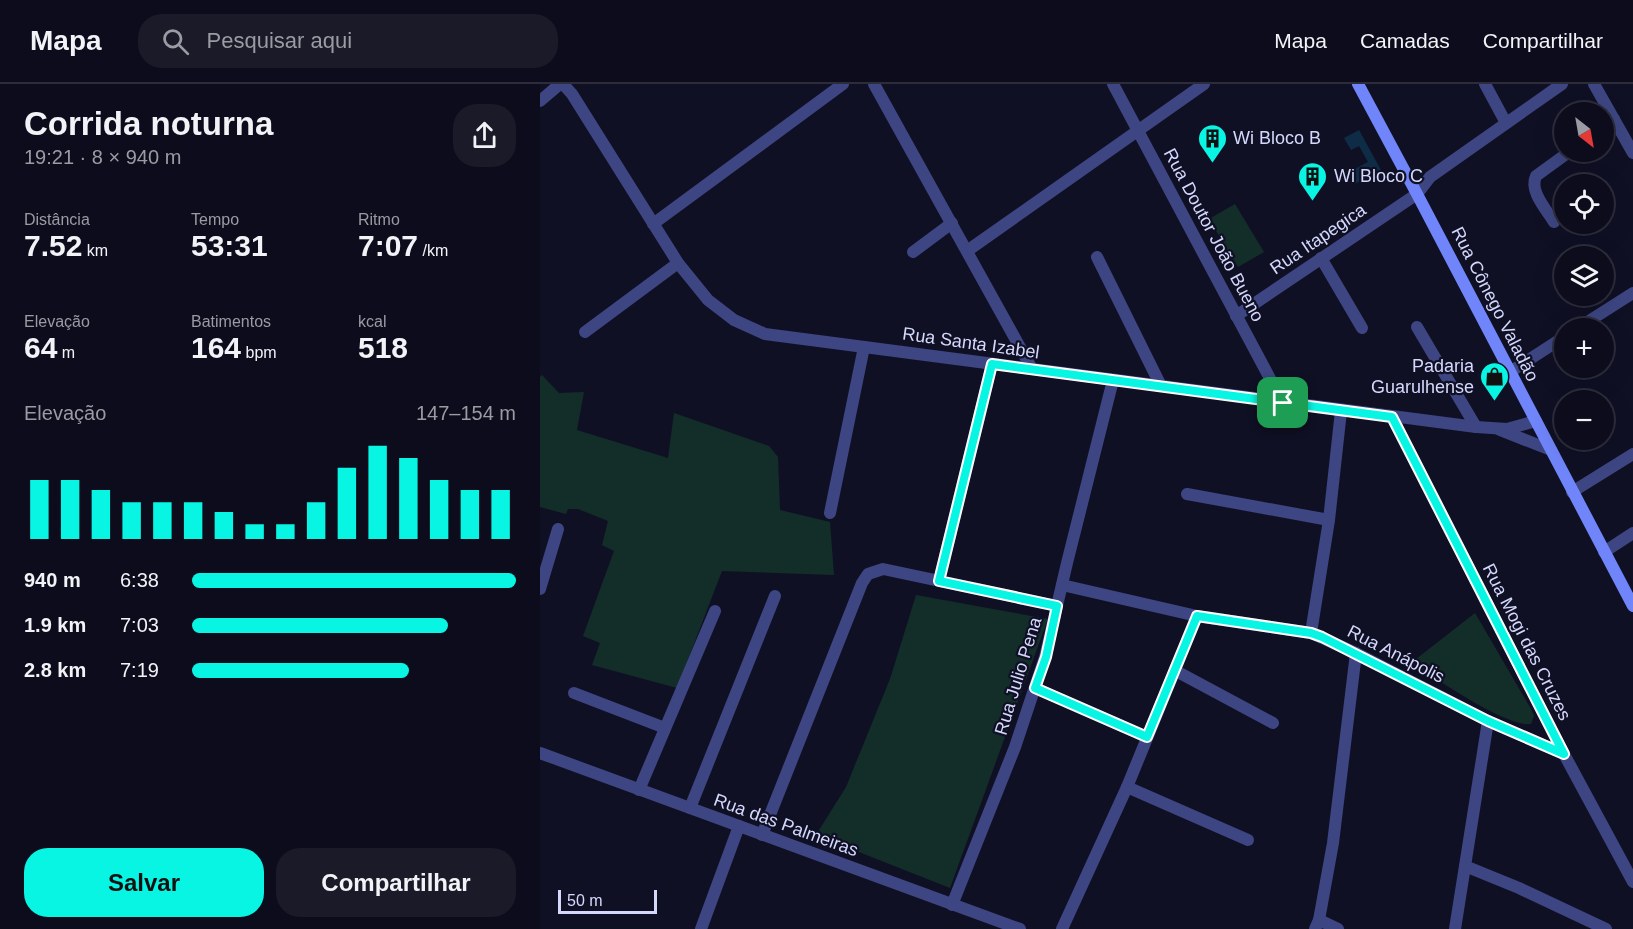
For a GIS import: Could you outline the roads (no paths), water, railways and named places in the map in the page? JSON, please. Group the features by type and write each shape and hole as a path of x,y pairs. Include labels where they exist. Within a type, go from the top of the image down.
{"street":[{"path":"540,100 562,84"},
{"name":"Rua Santa Izabel","path":"562,84 572,94 678,263 708,300 734,320 765,334 1476,427 1496,429 1519,427 1536,421"},
{"path":"653,224 843,84"},
{"path":"874,84 1032,369"},
{"name":"Rua Doutor João Bueno","path":"1113,84 1283,403"},
{"path":"967,250 1204,84"},
{"name":"Rua Cônego Valadão","path":"1358,84 1633,606"},
{"path":"1485,84 1506,123"},
{"name":"Rua Itapegica","path":"1236,316 1417,194 1430,177 1563,84"},
{"path":"1594,84 1601,102"},
{"path":"1614,128 1633,153"},
{"path":"1554,222 1536,192 1534,181 1536,176 1555,162"},
{"path":"913,252 952,223"},
{"path":"1097,258 1161,387"},
{"path":"1321,258 1362,328"},
{"path":"585,332 678,263"},
{"path":"1594,318 1633,293"},
{"path":"1417,327 1476,427"},
{"path":"1510,372 1554,343"},
{"path":"830,513 864,347"},
{"path":"939,581 992,364"},
{"name":"Rua Julio Pena","path":"952,905 1016,747 1046,657 1113,380"},
{"path":"1311,633 1329,520 1341,411"},
{"name":"Rua Mogi das Cruzes","path":"1392,417 1564,754 1633,882"},
{"name":"Rua Santa Izabel","path":"1496,429 1551,450"},
{"path":"1572,492 1633,454"},
{"path":"1187,494 1329,520"},
{"path":"540,589 558,530"},
{"path":"1604,552 1633,533"},
{"path":"762,835 865,578 871,572 883,569 1057,606"},
{"name":"Rua Anápolis","path":"1062,585 1197,616 1311,633 1356,653 1488,721 1564,754"},
{"path":"690,808 775,596"},
{"path":"639,790 715,611"},
{"path":"1062,929 1127,787 1197,616"},
{"path":"1338,929 1317,925 1333,843 1356,653"},
{"path":"1176,671 1273,723"},
{"path":"1035,688 1147,737"},
{"path":"574,693 665,728"},
{"path":"1455,929 1488,721"},
{"name":"Rua das Palmeiras","path":"540,753 1020,929"},
{"path":"1127,787 1248,840"},
{"path":"701,929 739,826"},
{"path":"1465,866 1519,888 1606,929"}],"water":[{"path":"1359,130 1382,172 1375,176 1370,167 1362,172 1365,178 1355,184 1349,172 1368,162 1359,146 1351,150 1344,138"}],"place":[{"name":"Wi Bloco B","path":"1212,164"},
{"name":"Wi Bloco C","path":"1313,202"},
{"name":"Padaria Guarulhense","path":"1495,402"}]}
